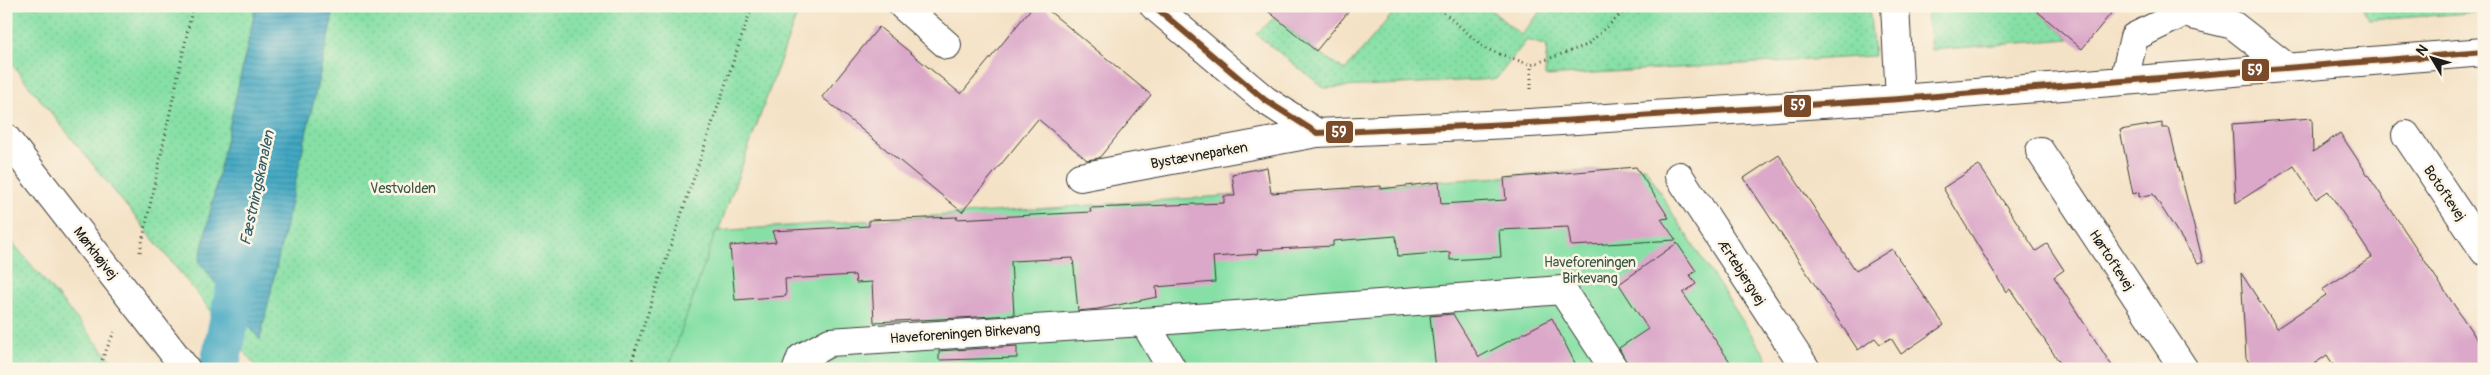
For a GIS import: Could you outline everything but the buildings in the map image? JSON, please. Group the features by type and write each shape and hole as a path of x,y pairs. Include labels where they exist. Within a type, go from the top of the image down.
{"street":[{"path":"903,6 947,45"},
{"path":"1154,6 1265,100 1317,133"},
{"path":"1895,6 1900,99"},
{"path":"2124,81 2134,37 2183,13 2233,25 2288,68"},
{"name":"Bystævneparken","path":"1080,177 1317,133 1530,123 1900,99 2484,52"},
{"name":"Botoftevej","path":"2406,135 2484,251"},
{"name":"Mørkhøjvej","path":"6,138 186,369"},
{"name":"Hørtoftevej","path":"2040,151 2184,369"},
{"name":"Ærtebjergvej","path":"1679,176 1806,369"},
{"name":"Haveforeningen Birkevang","path":"797,369 800,358 830,342 1144,322 1562,290 1614,369"},
{"path":"1144,322 1172,369"}],"path":[{"path":"130,296 193,6"},
{"path":"629,369 752,6"},
{"path":"1436,6 1486,49 1531,65 1587,45 1630,6"}],"green space":[{"name":"Vestvolden","path":"6,6 800,6 668,369 258,369 6,57"},
{"path":"1399,6 1486,6 1521,35 1545,6 1869,6 1874,56 1545,76 1547,46 1527,40 1496,79 1324,88 1256,34 1275,17 1316,51 1345,70"},
{"path":"1926,6 2031,6 2070,39 1931,50"},
{"path":"2360,6 2484,6 2484,12 2370,20"},
{"name":"Haveforeningen Birkevang","path":"1645,167 1674,216 1774,369 668,369 716,231"},
{"path":"6,235 119,369 6,369"}],"water":[{"path":"256,6 335,6 260,340 199,262"}],"waterway":[{"name":"Fæstningskanalen","path":"219,369 244,250"}],"transit line":[{"name":"59","path":"1154,6 1265,100 1317,133 1530,123 1900,99 2484,52"}]}
